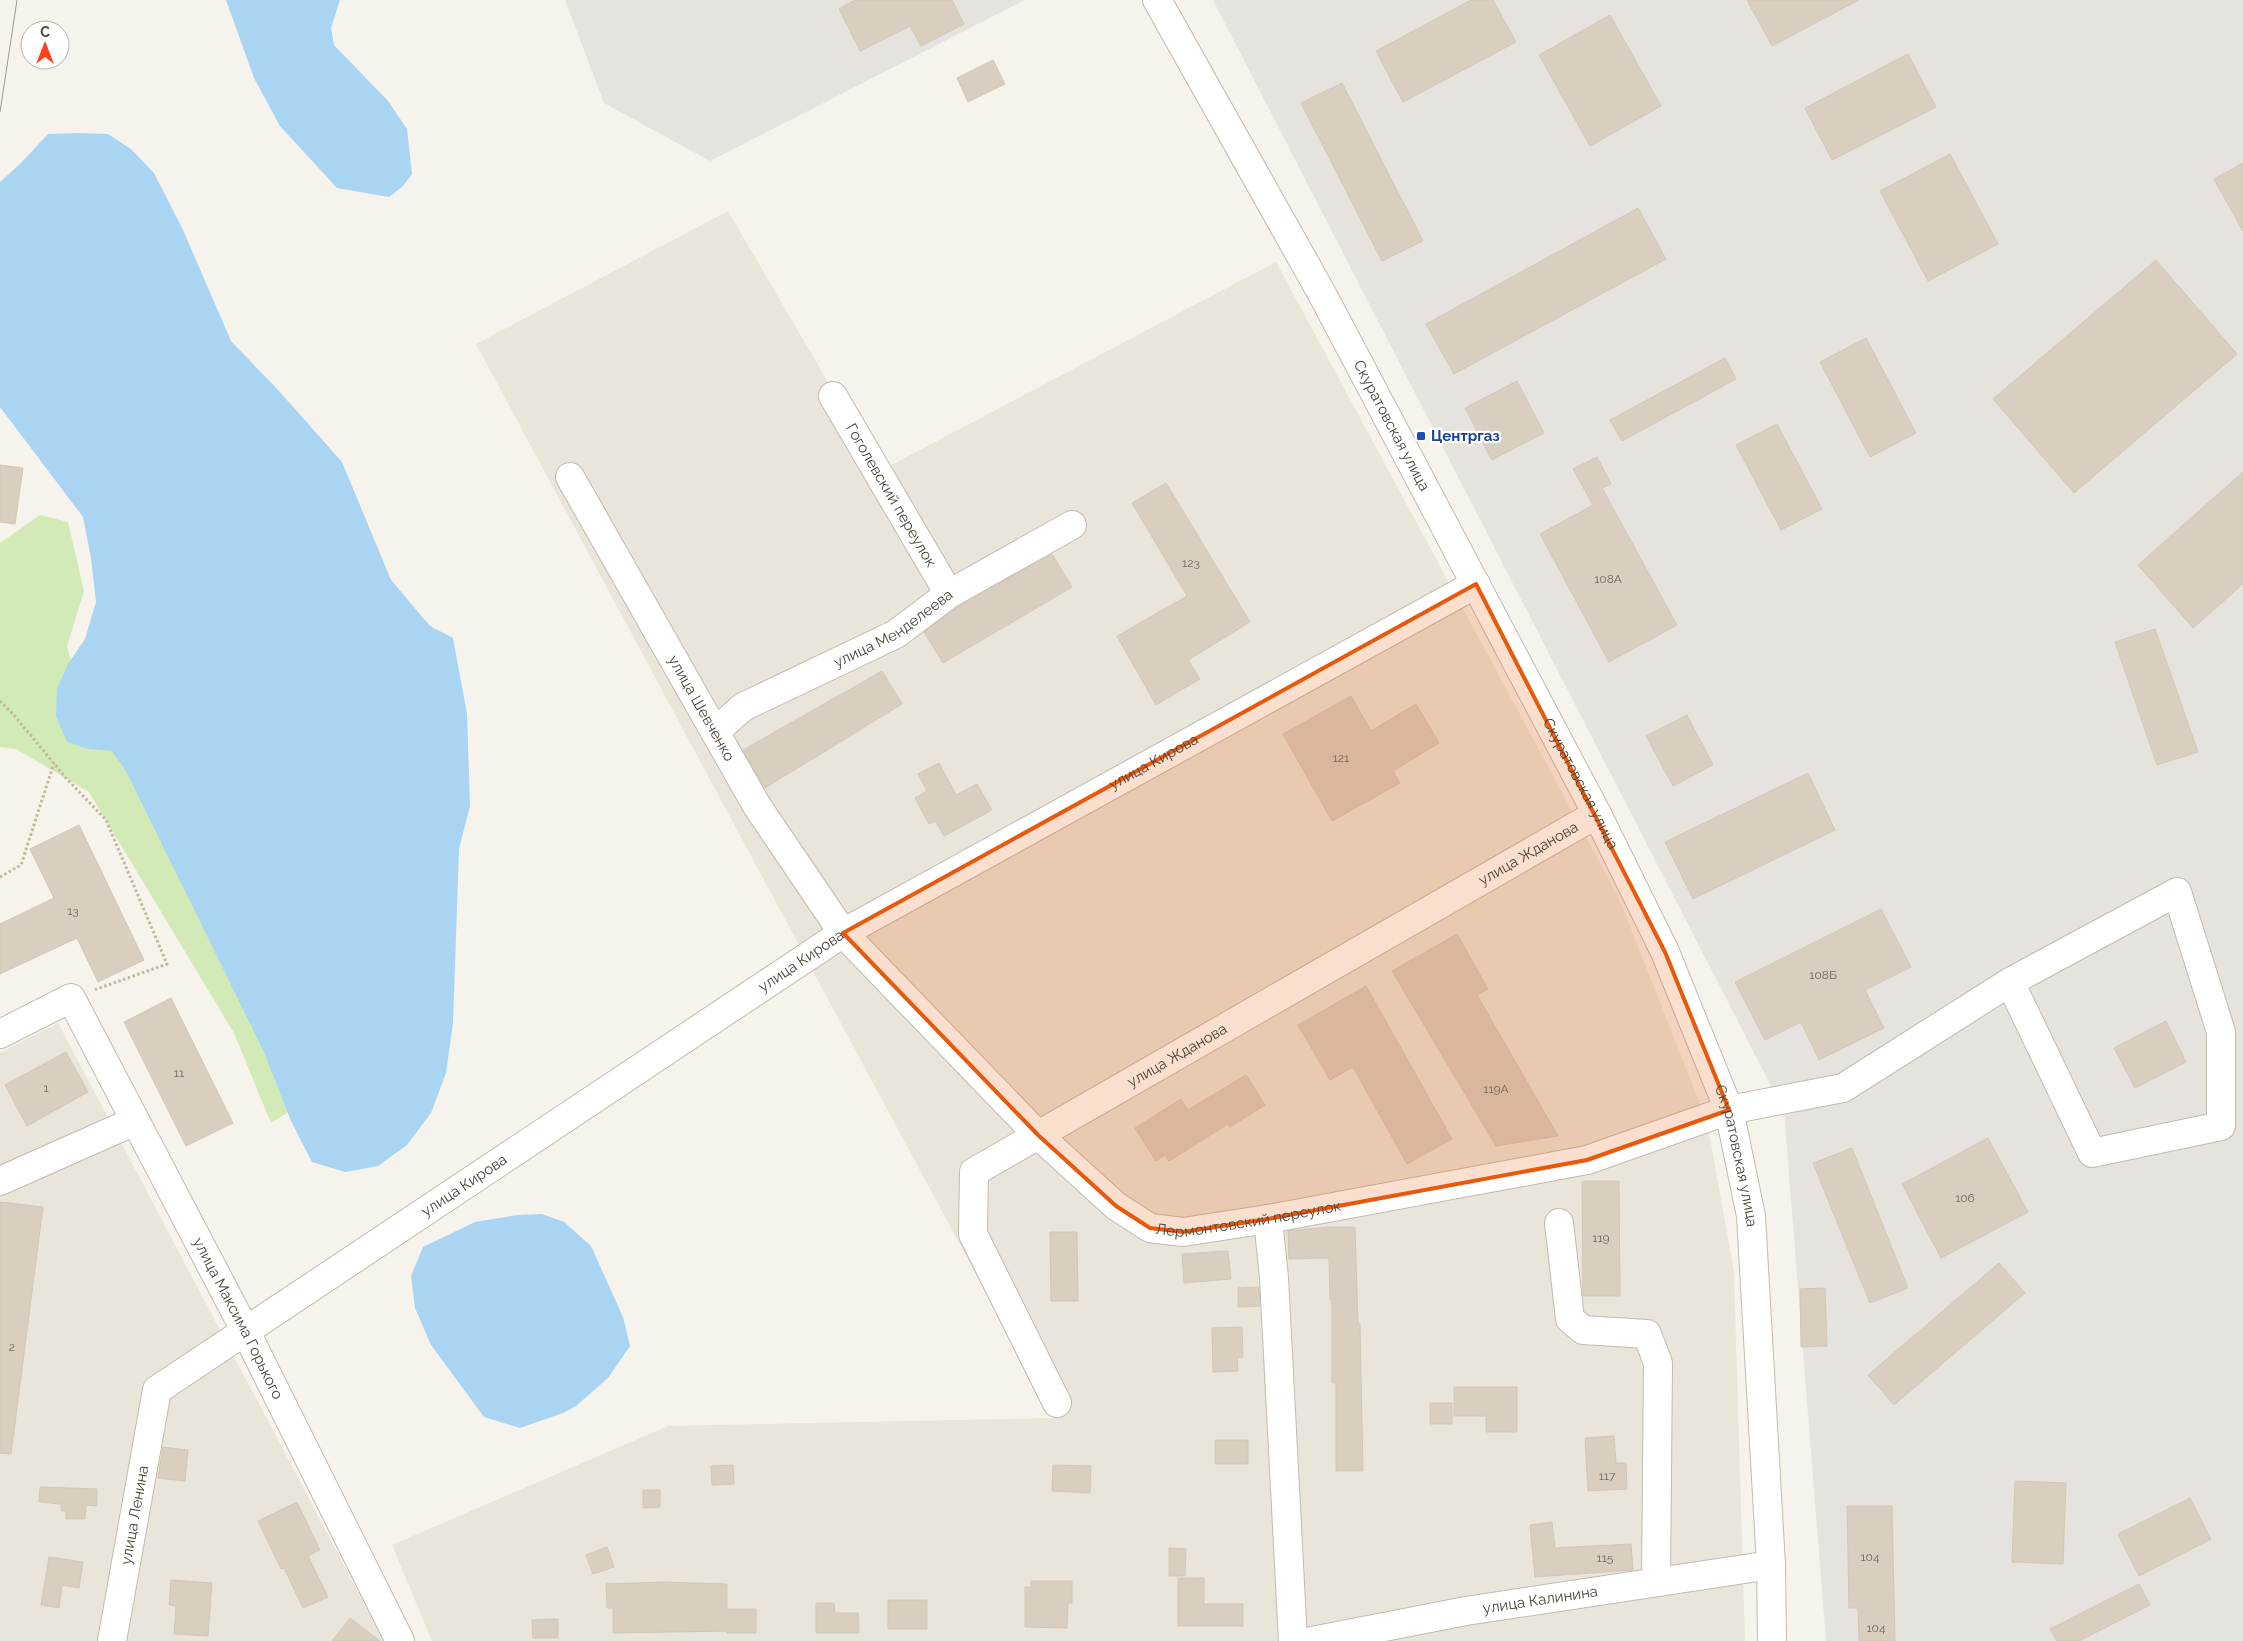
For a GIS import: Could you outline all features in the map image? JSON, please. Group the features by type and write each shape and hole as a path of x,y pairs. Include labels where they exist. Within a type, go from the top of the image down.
{"street":[{"name":"Скуратовская улица","path":"1157,0 1321,292 1597,814 1665,952 1729,1110 1751,1216 1771,1565 1772,1641"},
{"name":"Гоголевский переулок","path":"833,396 949,594"},
{"name":"улица Шевченко","path":"570,478 716,731 757,806 844,933"},
{"name":"улица Менделеева","path":"716,731 743,707 896,634 949,594 1072,525"},
{"name":"улица Кирова","path":"157,1390 844,933 1476,584"},
{"name":"улица Жданова","path":"1057,1403 973,1234 974,1172 1597,814"},
{"name":"Лермонтовский переулок","path":"844,933 1038,1135 1116,1206 1150,1228 1183,1232 1268,1219 1586,1160 1729,1110 1843,1088 2010,982 2177,892 2221,1032 2221,1126 2092,1153 2010,982"},
{"path":"0,1034 71,998"},
{"name":"улица Максима Горького","path":"71,998 246,1332 400,1641"},
{"path":"0,1181 135,1121"},
{"path":"1268,1219 1274,1288 1293,1641"},
{"path":"1559,1223 1570,1319 1583,1330 1647,1334 1658,1363 1656,1582"},
{"name":"улица Ленина","path":"112,1641 157,1390"},
{"name":"улица Калинина","path":"1312,1641 1466,1611 1771,1565"}],"path":[{"path":"0,701 106,820 167,964 71,998"},
{"path":"0,877 21,865 54,763"}],"highlighted area":[{"path":"1476,584 1665,952 1729,1110 1587,1160 1268,1219 1183,1232 1150,1228 1116,1206 1038,1135 843,933"}],"shaded area":[{"path":"565,0 1025,0 710,161 604,103"},
{"path":"1213,0 2243,0 2243,1641 1826,1641 1784,1111"},
{"path":"728,211 880,471 1276,262 1618,896 1707,1121 1734,1272 1745,1641 432,1641 392,1545 668,1426 1053,1418 476,344"},
{"path":"58,1023 384,1641 0,1641 0,1053"}],"green space":[{"path":"40,515 68,522 84,591 67,646 76,682 113,708 298,1106 271,1123 234,1033 89,792 16,749 0,747 0,543"}],"water":[{"path":"226,0 340,0 331,28 334,45 388,101 407,129 412,174 402,187 389,197 337,188 280,126 254,78"},
{"path":"48,134 108,134 131,149 154,173 183,230 231,341 279,391 342,462 391,580 430,626 453,638 467,714 470,806 459,849 453,1023 446,1073 431,1113 407,1145 378,1166 345,1172 312,1162 291,1121 264,1052 126,771 112,751 88,749 67,742 56,716 57,689 68,664 85,639 96,602 91,558 83,517 0,407 0,182"},
{"path":"542,1214 564,1222 591,1246 623,1317 630,1346 608,1378 576,1406 563,1413 520,1428 484,1417 431,1345 415,1308 411,1276 423,1247 475,1222 517,1215"}],"building":[{"path":"855,0 952,0 964,24 921,46 910,26 860,51 839,9"},
{"path":"1471,0 1493,0 1516,42 1403,102 1376,51"},
{"path":"1747,0 1859,0 1772,46"},
{"path":"1610,15 1661,106 1590,146 1539,55"},
{"path":"1908,54 1936,107 1832,160 1805,108"},
{"path":"993,60 1005,84 968,102 957,78"},
{"path":"1342,83 1423,241 1382,261 1301,103"},
{"path":"1950,154 1998,244 1928,281 1880,191"},
{"path":"2243,163 2243,231 2214,179"},
{"path":"1638,208 1666,259 1454,374 1426,324"},
{"path":"2156,260 2237,354 2074,493 1993,399"},
{"path":"1866,338 1916,433 1870,457 1820,362"},
{"path":"1725,358 1736,379 1622,441 1610,420"},
{"path":"1517,381 1544,433 1492,460 1465,408"},
{"path":"1777,424 1822,509 1781,530 1736,445"},
{"path":"1597,457 1611,484 1602,488 1677,625 1609,662 1540,534 1593,505 1573,469"},
{"path":"0,465 23,468 15,524 0,522"},
{"path":"2243,472 2243,584 2193,628 2138,565"},
{"path":"1166,483 1250,622 1188,660 1200,679 1156,705 1117,636 1187,596 1132,503"},
{"path":"1052,554 1072,587 943,663 924,632 958,607"},
{"path":"2155,629 2198,752 2157,765 2115,642"},
{"path":"882,671 902,704 765,788 743,750"},
{"path":"1351,696 1371,731 1416,704 1439,743 1393,771 1400,783 1332,821 1283,734"},
{"path":"1687,715 1713,765 1673,786 1646,736"},
{"path":"939,763 956,795 977,784 992,810 944,836 935,821 929,824 915,798 927,791 918,774"},
{"path":"1808,773 1835,830 1693,899 1665,842"},
{"path":"79,825 144,960 98,982 77,938 0,974 0,924 54,898 30,849"},
{"path":"1881,909 1911,967 1865,990 1884,1028 1819,1060 1801,1022 1765,1040 1735,982"},
{"path":"1457,934 1488,989 1477,995 1558,1136 1496,1146 1392,971"},
{"path":"1366,986 1452,1139 1407,1164 1353,1067 1330,1080 1298,1025"},
{"path":"171,998 233,1123 186,1146 124,1022"},
{"path":"2166,1021 2186,1062 2135,1088 2114,1048"},
{"path":"66,1052 88,1092 27,1126 5,1085"},
{"path":"1246,1075 1265,1105 1230,1127 1228,1124 1169,1161 1165,1155 1156,1161 1135,1128 1181,1099 1188,1110"},
{"path":"1988,1138 2028,1212 1941,1258 1902,1184"},
{"path":"1852,1148 1908,1288 1870,1303 1813,1163"},
{"path":"1582,1181 1619,1181 1620,1296 1583,1296"},
{"path":"0,1202 43,1207 11,1454 0,1453"},
{"path":"1328,1227 1355,1227 1358,1324 1360,1324 1363,1471 1336,1471 1336,1383 1332,1383 1332,1300 1330,1300 1329,1260 1328,1258 1289,1259 1288,1231"},
{"path":"1050,1232 1077,1232 1078,1301 1051,1301"},
{"path":"1228,1251 1231,1279 1184,1283 1182,1254"},
{"path":"1999,1263 2025,1293 1894,1405 1868,1375"},
{"path":"1259,1287 1260,1306 1238,1307 1238,1288"},
{"path":"1825,1288 1827,1346 1801,1347 1800,1289"},
{"path":"1242,1327 1243,1357 1237,1358 1238,1371 1213,1372 1212,1328"},
{"path":"1454,1387 1517,1387 1517,1432 1486,1432 1486,1416 1454,1416"},
{"path":"1430,1403 1452,1403 1452,1424 1430,1424"},
{"path":"1614,1436 1616,1463 1626,1463 1627,1489 1588,1491 1585,1438"},
{"path":"1215,1440 1248,1440 1248,1464 1215,1464"},
{"path":"163,1447 188,1450 185,1481 158,1478"},
{"path":"733,1465 734,1484 712,1485 711,1466"},
{"path":"1053,1465 1091,1466 1090,1493 1052,1491"},
{"path":"2015,1481 2066,1483 2063,1564 2012,1562"},
{"path":"40,1487 97,1489 97,1506 86,1505 85,1519 66,1519 66,1511 61,1511 61,1504 39,1502"},
{"path":"643,1490 660,1490 660,1507 643,1508"},
{"path":"2190,1498 2211,1539 2139,1576 2118,1534"},
{"path":"297,1502 320,1550 308,1556 328,1597 303,1608 284,1568 281,1569 258,1521"},
{"path":"1847,1506 1892,1506 1895,1641 1859,1641 1858,1608 1849,1608"},
{"path":"1552,1522 1555,1548 1631,1544 1633,1570 1535,1577 1530,1525"},
{"path":"607,1547 614,1567 593,1574 586,1555"},
{"path":"1169,1548 1186,1549 1185,1576 1169,1576"},
{"path":"49,1557 83,1562 79,1588 62,1585 59,1608 41,1605"},
{"path":"1178,1578 1204,1578 1204,1604 1243,1604 1243,1626 1178,1626"},
{"path":"171,1580 212,1583 208,1636 174,1634 176,1606 169,1605"},
{"path":"1031,1581 1072,1581 1072,1603 1068,1603 1067,1628 1025,1627 1025,1587 1031,1587"},
{"path":"663,1582 727,1584 727,1609 756,1609 756,1633 727,1633 727,1631 613,1633 613,1608 607,1608 606,1584"},
{"path":"2139,1584 2150,1605 2079,1641 2057,1641 2050,1629"},
{"path":"888,1600 927,1600 927,1629 888,1629"},
{"path":"816,1603 834,1603 835,1613 858,1613 859,1633 816,1633"},
{"path":"350,1618 380,1641 332,1641"},
{"path":"558,1619 558,1638 533,1638 532,1620"}],"tram line":[{"path":"0,112 17,0"}],"place":[{"name":"Центргаз","path":"1421,436"}]}
